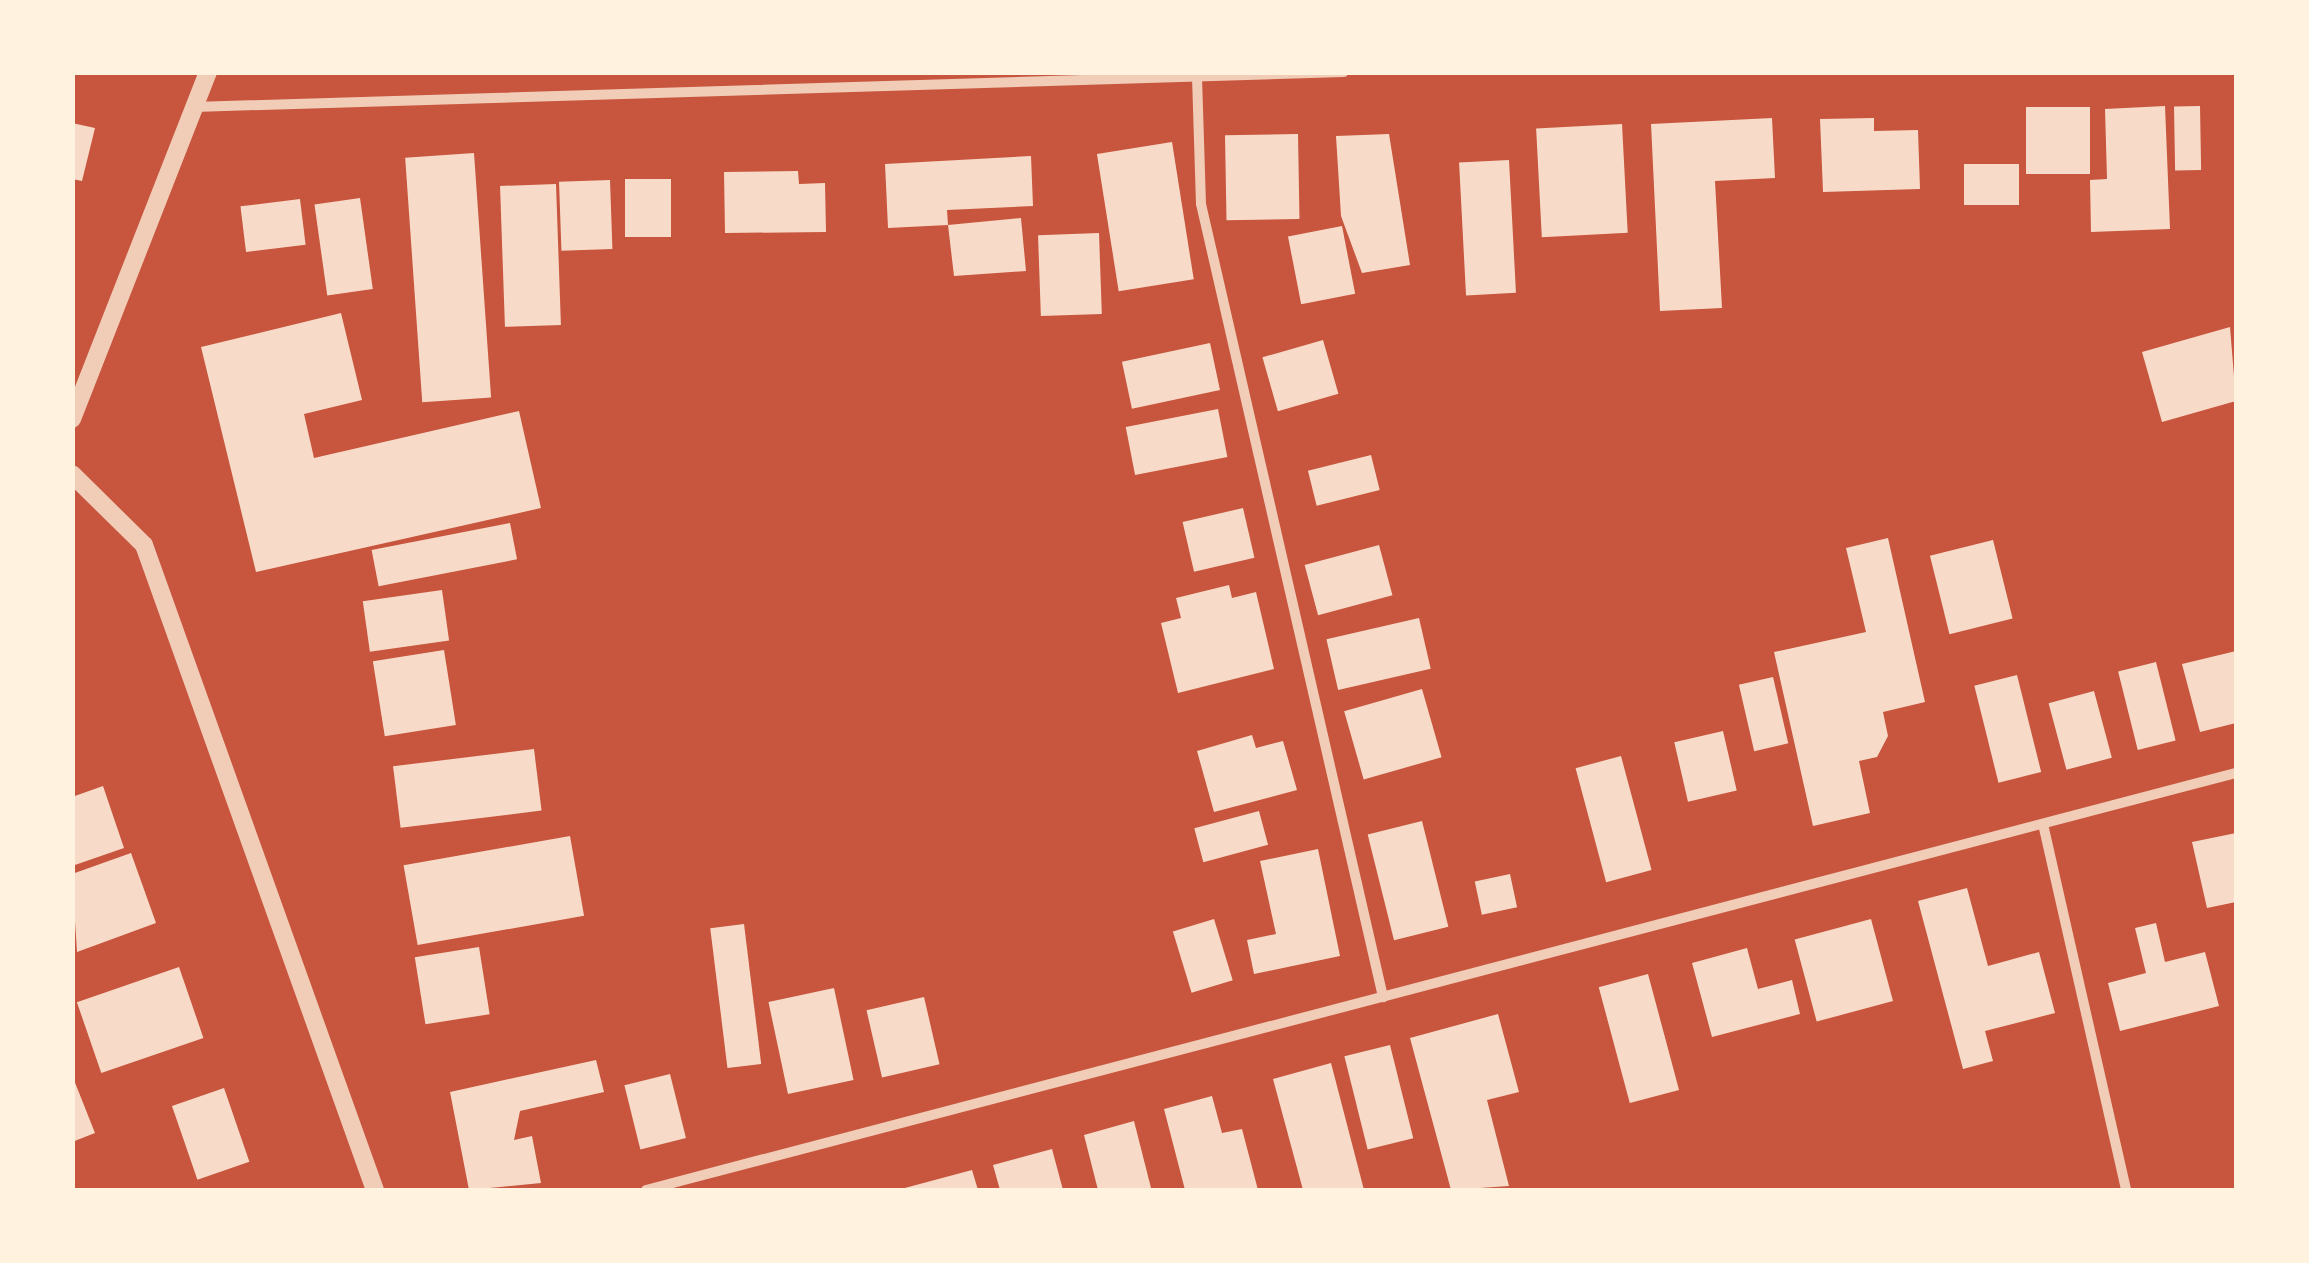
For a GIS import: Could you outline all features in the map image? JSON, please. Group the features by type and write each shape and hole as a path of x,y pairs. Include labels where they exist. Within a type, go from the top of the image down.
{"street":[{"path":"72,420 208,72"},
{"path":"194,107 1343,72"},
{"path":"1197,77 1201,204 1383,997"},
{"path":"72,474 144,545 375,1190"},
{"path":"646,1190 2236,773"},
{"path":"2043,824 2126,1190"}],"building":[{"path":"2165,106 2170,229 2091,232 2090,180 2107,179 2105,109"},
{"path":"2174,106 2200,106 2201,170 2175,170"},
{"path":"2026,107 2090,107 2090,174 2026,174"},
{"path":"1772,118 1775,178 1715,181 1722,308 1660,311 1651,124"},
{"path":"1874,118 1874,131 1918,130 1920,189 1823,192 1820,119"},
{"path":"72,123 95,128 82,181 72,179"},
{"path":"1622,124 1628,233 1542,237 1536,129"},
{"path":"1298,134 1299,219 1226,220 1225,135"},
{"path":"1389,134 1410,265 1362,273 1341,216 1336,136"},
{"path":"1172,142 1194,279 1119,291 1097,154"},
{"path":"474,153 491,397 422,402 405,158"},
{"path":"1031,156 1033,206 947,210 948,225 888,228 885,164"},
{"path":"1509,160 1516,293 1466,295 1459,163"},
{"path":"1964,164 2019,164 2019,205 1964,205"},
{"path":"798,171 799,184 825,183 826,232 725,233 724,172"},
{"path":"625,179 671,179 671,237 625,237"},
{"path":"610,180 612,249 561,251 559,182"},
{"path":"556,184 561,325 505,327 500,186"},
{"path":"360,198 373,289 327,296 314,204"},
{"path":"300,199 306,245 246,252 240,206"},
{"path":"1021,218 1026,271 954,276 948,225"},
{"path":"1342,226 1355,294 1301,304 1288,236"},
{"path":"1099,233 1102,314 1041,316 1038,235"},
{"path":"341,313 362,400 304,414 314,458 519,411 541,508 256,572 201,347"},
{"path":"2230,327 2236,401 2162,422 2142,352"},
{"path":"1323,340 1338,394 1278,411 1262,357"},
{"path":"1210,343 1220,390 1132,409 1122,362"},
{"path":"1218,409 1227,457 1135,475 1126,427"},
{"path":"1371,455 1380,490 1317,506 1308,471"},
{"path":"1243,508 1254,558 1194,572 1183,522"},
{"path":"510,523 517,559 379,586 372,550"},
{"path":"1888,538 1925,702 1883,712 1888,736 1877,757 1859,761 1870,813 1813,826 1774,652 1866,632 1846,548"},
{"path":"1993,540 2013,619 1950,634 1930,556"},
{"path":"1379,545 1392,595 1318,615 1305,565"},
{"path":"1229,585 1232,598 1256,592 1274,669 1178,693 1161,623 1181,618 1176,598"},
{"path":"442,590 449,641 370,652 363,601"},
{"path":"1419,618 1431,669 1338,690 1326,639"},
{"path":"444,650 456,725 385,736 373,661"},
{"path":"2236,651 2236,723 2200,732 2182,664"},
{"path":"2156,662 2176,741 2138,750 2118,671"},
{"path":"2017,675 2041,772 1998,783 1974,686"},
{"path":"1773,677 1788,743 1754,751 1739,685"},
{"path":"1422,689 1442,757 1364,780 1344,711"},
{"path":"2094,691 2112,758 2066,770 2049,703"},
{"path":"1723,731 1737,790 1688,802 1674,742"},
{"path":"1252,735 1256,748 1283,741 1297,790 1214,812 1197,751"},
{"path":"534,749 542,811 401,828 393,766"},
{"path":"1621,756 1652,870 1606,882 1576,768"},
{"path":"103,786 124,848 72,866 72,797"},
{"path":"1259,811 1268,845 1203,862 1194,828"},
{"path":"1422,821 1448,927 1394,940 1368,835"},
{"path":"2236,833 2236,902 2207,908 2192,842"},
{"path":"570,836 584,916 418,945 404,865"},
{"path":"1318,849 1340,956 1254,974 1247,940 1276,934 1260,861"},
{"path":"131,853 156,923 77,952 72,874"},
{"path":"1510,874 1517,907 1482,915 1475,881"},
{"path":"1967,888 1988,966 2039,952 2055,1013 1985,1031 1993,1061 1963,1069 1918,901"},
{"path":"1214,919 1233,980 1192,993 1173,932"},
{"path":"1871,919 1893,1001 1817,1022 1795,939"},
{"path":"2156,923 2165,962 2205,952 2219,1006 2120,1031 2108,983 2146,973 2135,928"},
{"path":"744,924 761,1064 727,1068 710,928"},
{"path":"479,947 490,1014 425,1024 415,957"},
{"path":"1747,948 1758,989 1792,980 1800,1014 1712,1037 1692,963"},
{"path":"179,967 203,1038 101,1073 77,1002"},
{"path":"1648,974 1679,1090 1630,1103 1599,987"},
{"path":"834,988 854,1080 788,1094 768,1002"},
{"path":"924,997 940,1064 882,1078 867,1010"},
{"path":"1498,1014 1519,1092 1487,1100 1509,1186 1451,1190 1410,1038"},
{"path":"1390,1045 1413,1138 1368,1150 1344,1056"},
{"path":"596,1060 604,1092 520,1111 514,1140 532,1136 541,1183 469,1190 450,1092"},
{"path":"1331,1063 1364,1190 1303,1190 1273,1079"},
{"path":"670,1074 686,1138 640,1149 624,1085"},
{"path":"72,1075 95,1133 72,1142"},
{"path":"224,1088 249,1162 197,1180 172,1106"},
{"path":"1212,1096 1222,1133 1242,1129 1258,1190 1185,1190 1164,1109"},
{"path":"1134,1121 1151,1188 1098,1190 1084,1135"},
{"path":"1052,1149 1063,1190 1000,1190 993,1165"},
{"path":"972,1170 978,1190 901,1190 901,1189"}]}
